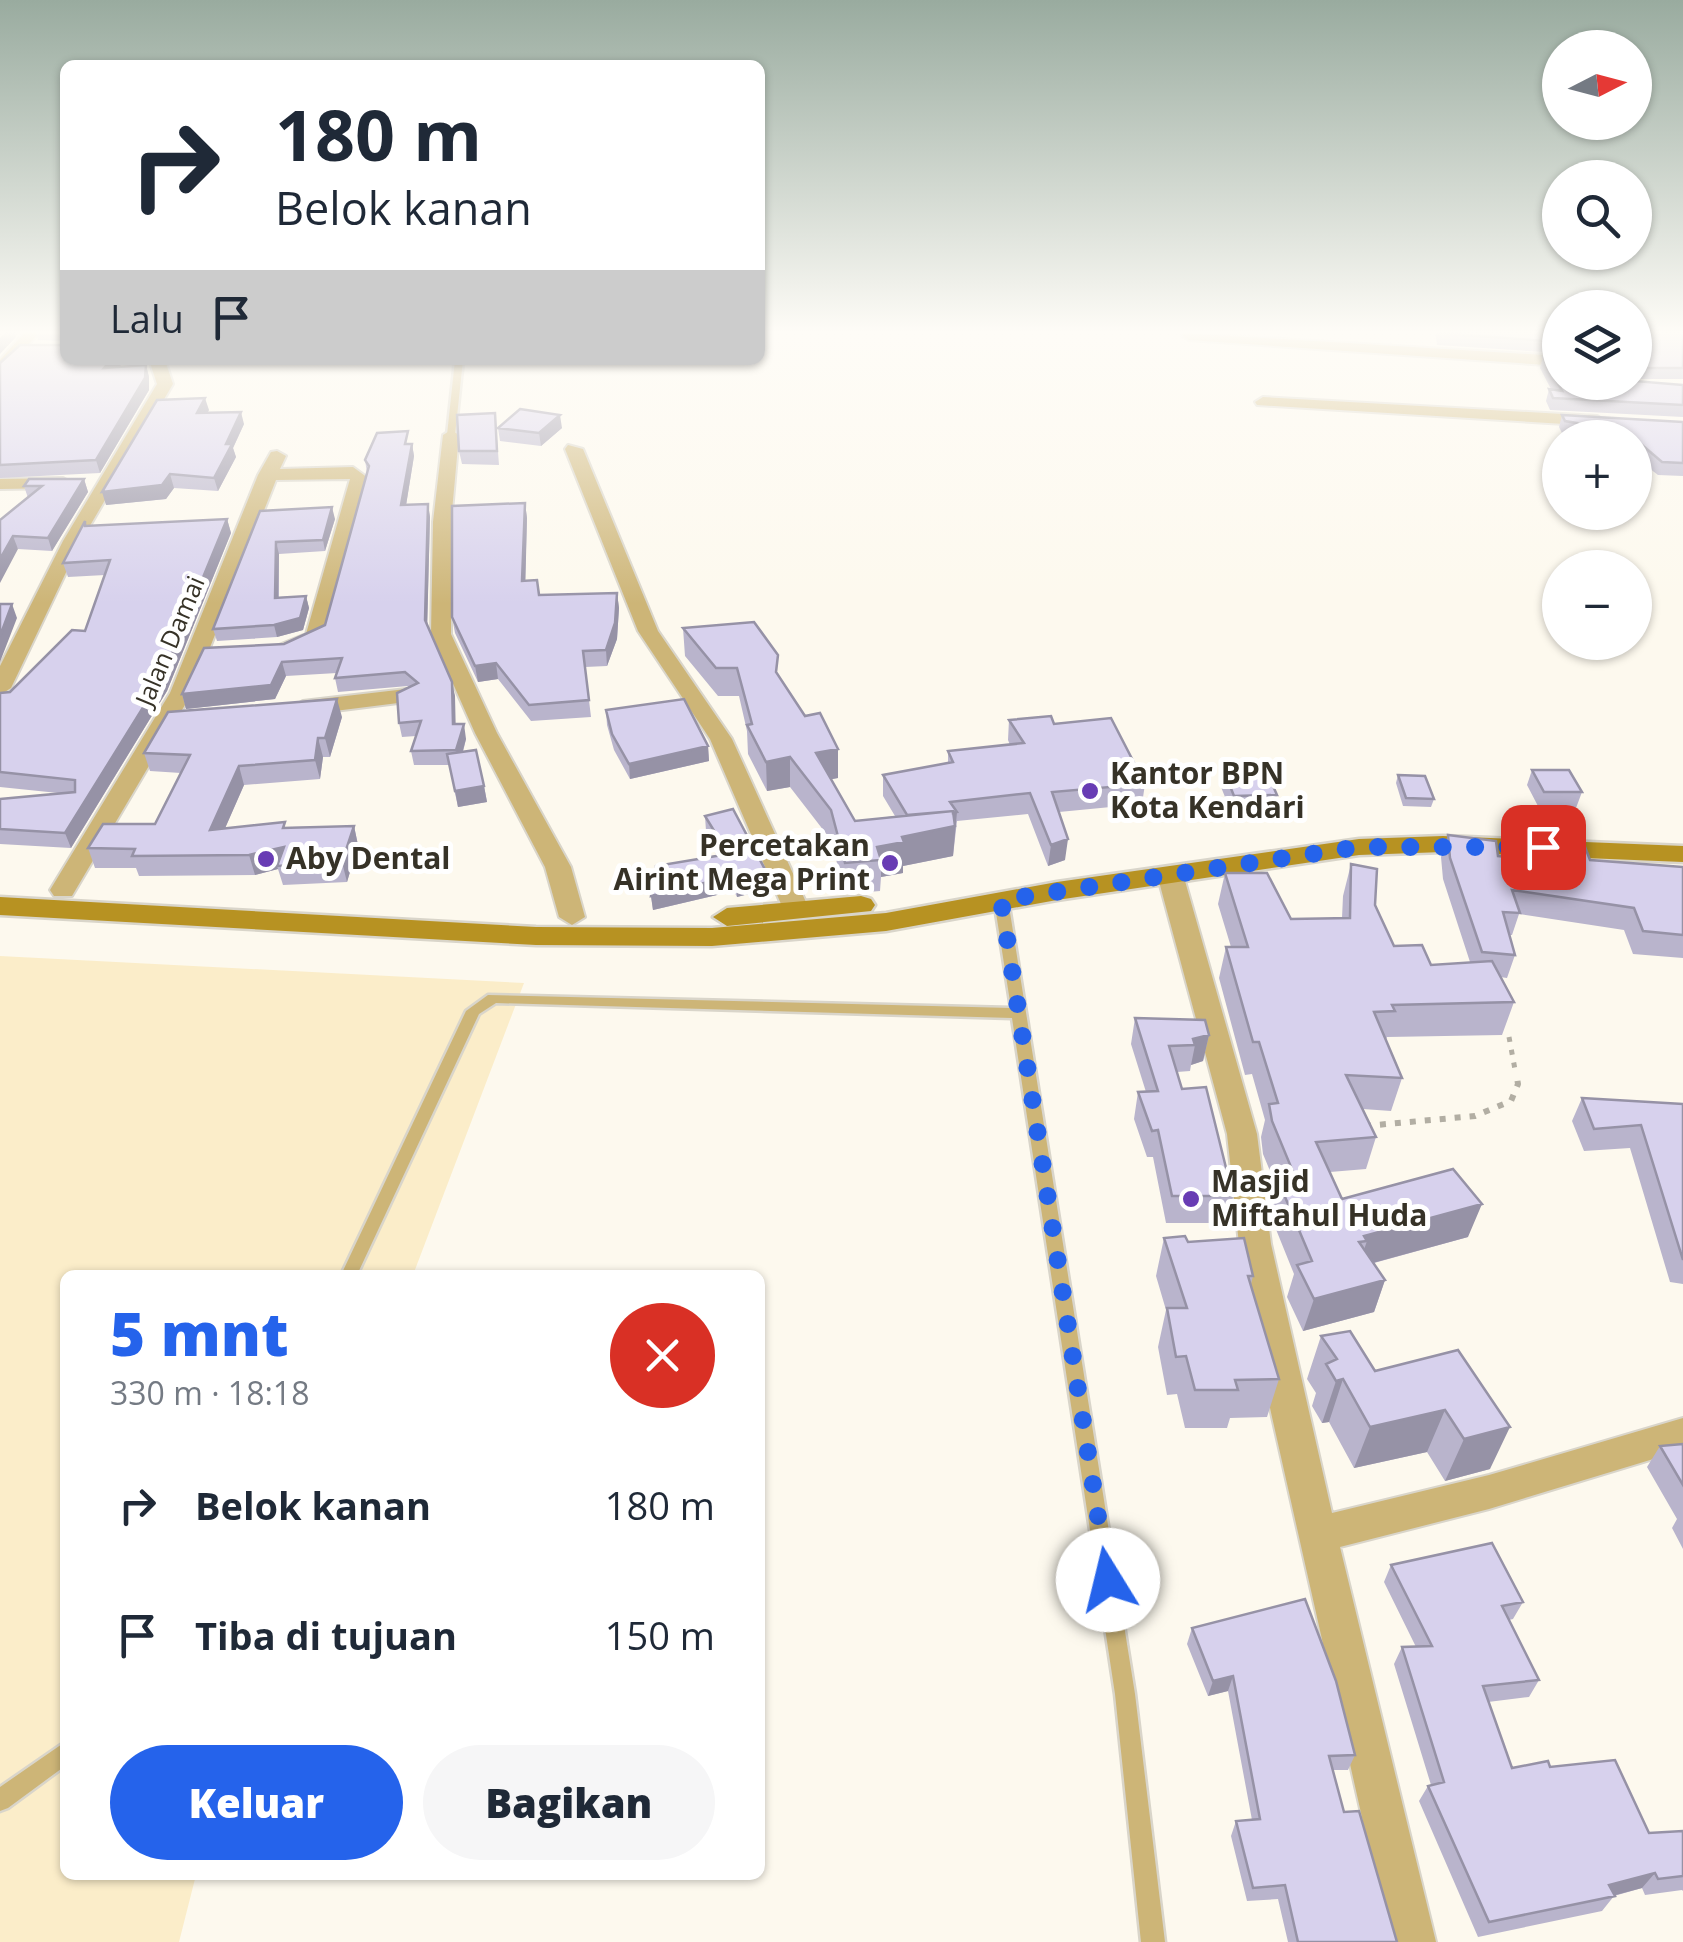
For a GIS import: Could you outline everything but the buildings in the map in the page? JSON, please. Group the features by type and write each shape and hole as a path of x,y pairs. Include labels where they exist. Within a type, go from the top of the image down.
{"street":[{"path":"0,688 10,645 141,423"},
{"path":"451,436 442,522 441,634 486,733 558,867 572,917"},
{"path":"574,449 648,631 720,739 797,911"},
{"name":"Jalan Damai","path":"64,890 176,720 207,651 272,465 353,472 359,478 316,636 308,642 264,647"},
{"path":"0,484 105,482"},
{"path":"274,711 406,696"},
{"path":"0,888 412,918 617,938 728,937 868,924 1001,900 1359,847 1683,834"},
{"path":"0,906 412,918 694,920 875,904 1320,837 1538,838 1683,854"},
{"path":"1170,874 1242,1134 1255,1244 1277,1360 1413,1942"},
{"path":"1320,1534 1490,1492 1683,1434"}],"lane":[{"path":"451,436 452,423"},
{"path":"1001,900 1125,1694 1153,1942"},
{"path":"351,1270 472,1010 493,998 1018,1012"},
{"path":"0,1800 60,1756"}],"path":[{"path":"1359,1127 1475,1116 1511,1101 1518,1084 1509,1037"}],"shaded area":[{"path":"0,956 524,983 415,1270 60,1270 60,1880 195,1880 179,1942 0,1942"}],"place":[{"name":"Kantor BPN Kota Kendari","path":"1090,791"},
{"name":"Aby Dental","path":"266,859"},
{"name":"Percetakan Airint Mega Print","path":"890,863"},
{"name":"Masjid Miftahul Huda","path":"1191,1199"}],"route":[{"path":"1108,1580 1001,900 1359,847 1543,847"}]}
